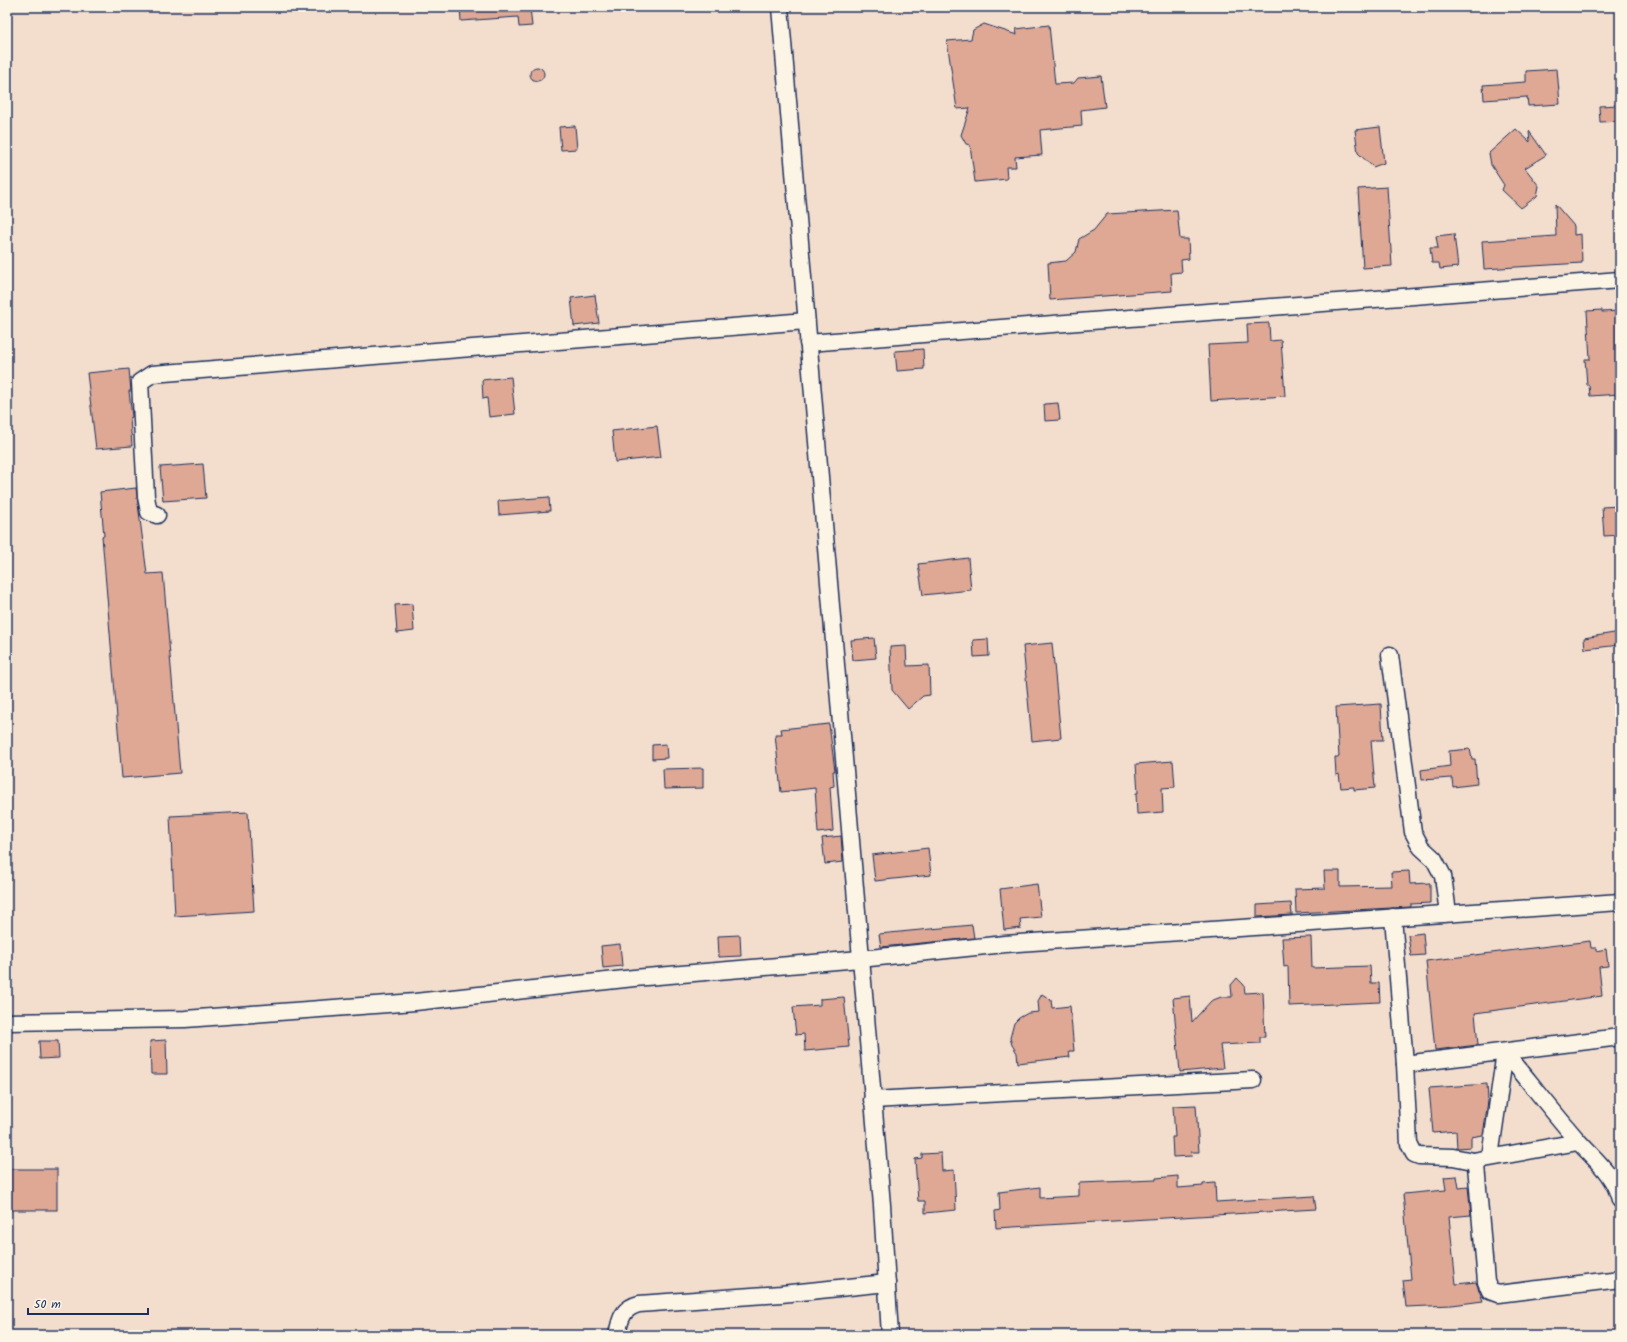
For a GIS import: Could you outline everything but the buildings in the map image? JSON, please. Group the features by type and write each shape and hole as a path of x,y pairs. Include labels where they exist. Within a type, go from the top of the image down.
{"street":[{"path":"780,7 882,1205 890,1335"},
{"path":"808,343 1620,280"},
{"path":"157,515 149,512 146,497 140,382 152,374 806,321"},
{"path":"1390,655 1413,832 1420,847 1434,859 1443,876 1448,913"},
{"path":"7,1022 185,1019 415,1002 634,978 860,959 1005,944 1620,902"},
{"path":"1393,917 1411,1150 1419,1156 1453,1157 1473,1161 1578,1142"},
{"path":"1405,1064 1620,1037"},
{"path":"1505,1052 1578,1142 1600,1164 1617,1188 1620,1200"},
{"path":"1490,1157 1505,1052"},
{"path":"872,1100 1253,1080"},
{"path":"1473,1161 1476,1165 1486,1282 1490,1291 1498,1294 1620,1279"},
{"path":"617,1335 621,1316 631,1306 639,1304 781,1294 887,1283"}]}
